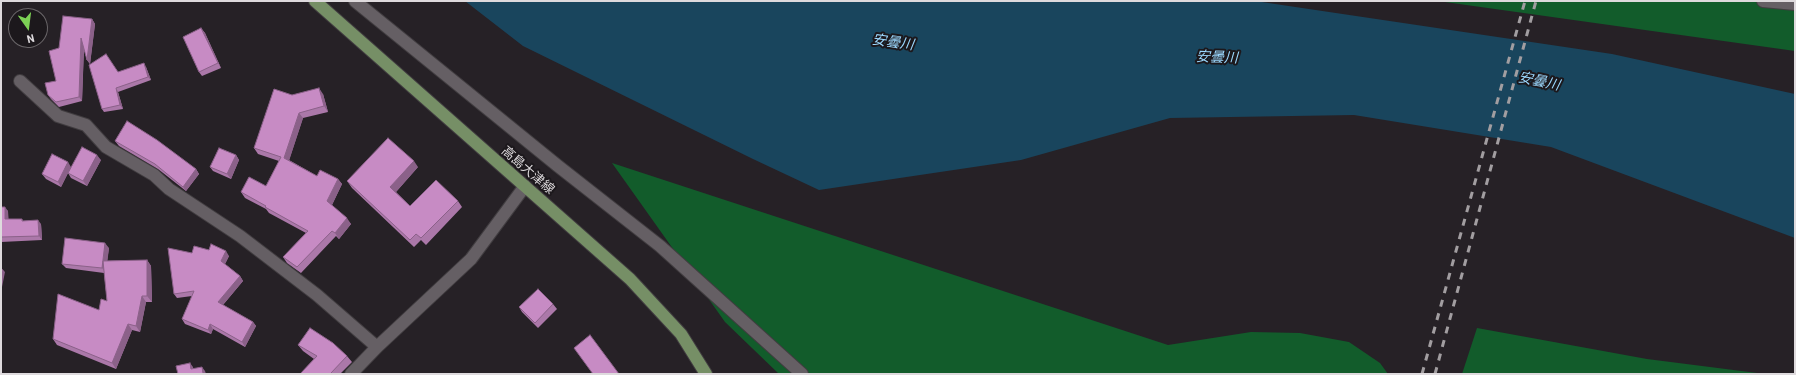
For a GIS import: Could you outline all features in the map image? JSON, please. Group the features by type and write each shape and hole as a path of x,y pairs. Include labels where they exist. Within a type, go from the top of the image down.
{"main road":[{"name":"高島大津線","path":"315,1 630,279 681,334 706,374"}],"street":[{"path":"355,1 558,166 660,246 802,374"},
{"path":"1763,1 1795,4"},
{"path":"20,81 58,116 86,125 106,147 154,175 169,189 240,236 317,295 377,347"},
{"path":"351,374 377,347 471,258 525,186"}],"green space":[{"path":"1795,1 1795,51 1445,2"},
{"path":"612,163 1168,345 1251,332 1300,333 1349,342 1380,363 1388,374 779,374 725,322"},
{"path":"1477,328 1647,359 1765,374 1462,374"}],"water":[{"name":"安曇川","path":"465,1 1255,1 1612,54 1795,94 1795,238 1551,147 1354,115 1170,118 1021,160 819,190 523,46"}],"building":[{"path":"63,16 92,19 87,60 81,38 79,97 56,102 48,95 45,83 56,81 49,51 59,48"},
{"path":"201,28 218,63 199,72 183,37"},
{"path":"106,54 118,72 144,63 148,77 116,88 120,105 102,109 89,65"},
{"path":"319,88 324,106 299,113 284,158 317,176 320,170 338,179 327,201 347,218 335,233 332,231 297,267 283,257 308,231 241,192 249,177 266,186 281,157 254,148 274,89 292,95"},
{"path":"127,121 157,140 196,169 183,187 155,164 115,141"},
{"path":"388,138 414,161 390,187 410,206 436,180 458,201 421,238 416,234 410,240 347,181"},
{"path":"82,147 97,155 83,181 68,173"},
{"path":"219,148 236,155 227,174 210,167"},
{"path":"52,154 68,162 58,182 42,174"},
{"path":"1,207 5,207 5,219 22,219 22,221 38,220 39,236 1,237"},
{"path":"65,238 105,243 102,268 62,264"},
{"path":"211,244 226,251 221,261 240,276 218,302 253,322 242,342 210,324 208,330 182,319 194,291 174,294 168,248 192,253 194,246 209,250"},
{"path":"147,260 147,296 142,296 136,326 128,324 112,363 53,339 58,294 99,310 101,299 107,301 103,261"},
{"path":"1,269 3,270 1,281"},
{"path":"538,289 553,304 535,323 519,307"},
{"path":"310,328 333,343 347,356 331,373 332,374 300,374 317,356 298,345"},
{"path":"590,335 619,374 593,374 574,348"},
{"path":"190,363 191,369 202,367 203,373 209,374 178,374 176,366"}],"railway":[{"path":"1422,374 1525,1"},
{"path":"1435,374 1536,1"}]}
